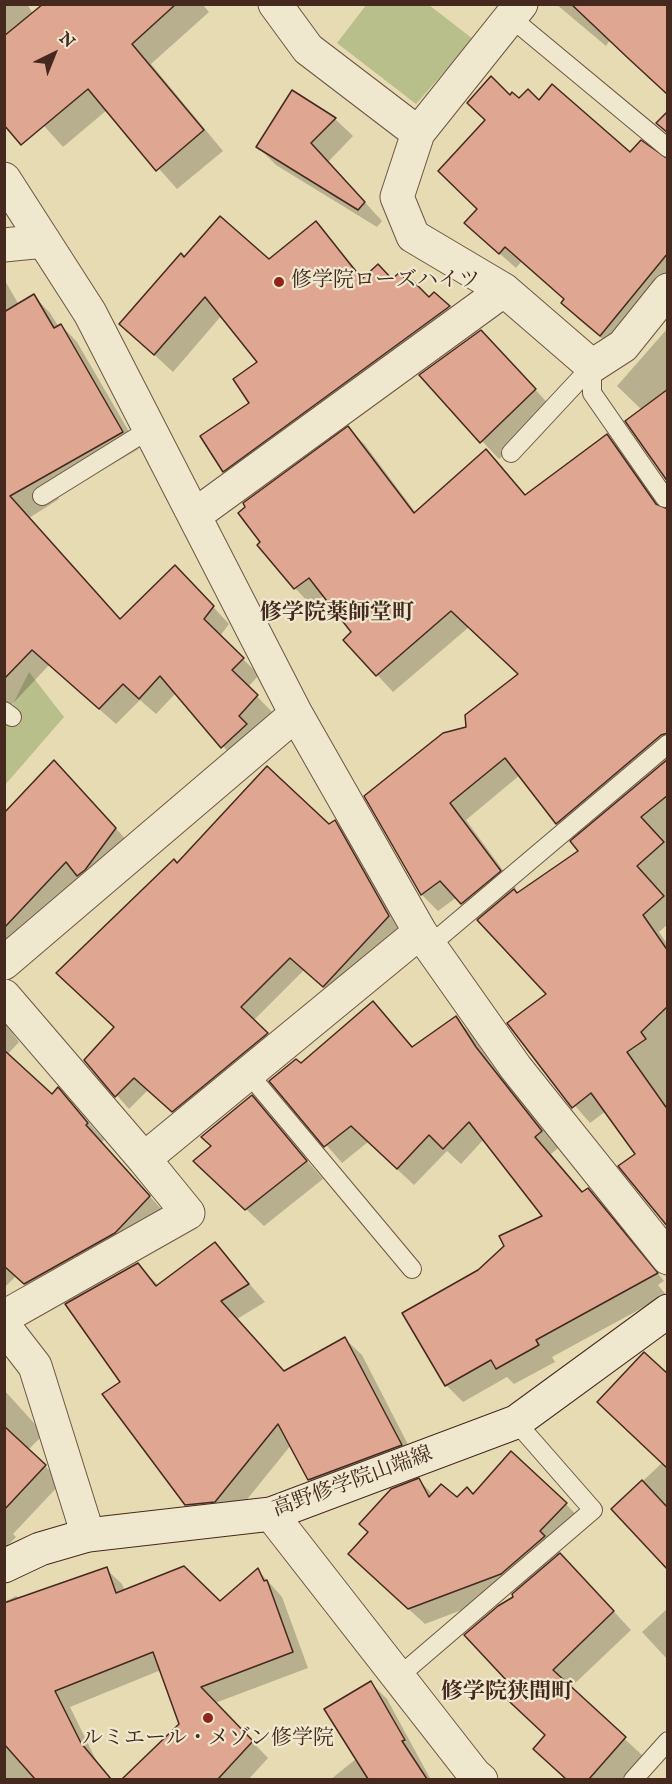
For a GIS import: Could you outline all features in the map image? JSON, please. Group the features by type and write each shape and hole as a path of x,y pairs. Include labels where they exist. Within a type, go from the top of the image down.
{"street":[{"path":"275,4 308,49 418,133"},
{"path":"516,11 418,133 398,196 413,236 504,290 592,366 623,346 668,290"},
{"path":"4,178 90,313 296,714 425,938 516,1068 668,1258"},
{"path":"4,245 44,241"},
{"path":"195,515 504,290"},
{"path":"4,963 296,714"},
{"path":"144,1159 248,1073 425,938"},
{"path":"4,996 188,1213 4,1317"},
{"name":"高野修学院山端線","path":"4,1566 40,1549 88,1535 271,1514 516,1422 668,1311"},
{"path":"4,1326 35,1366 88,1535"},
{"path":"271,1514 474,1778"}],"lane":[{"path":"516,11 668,148"},
{"path":"512,453 592,366"},
{"path":"592,366 592,393 665,498"},
{"path":"42,496 150,429"},
{"path":"425,938 668,744"},
{"path":"248,1073 412,1269"},
{"path":"398,1677 593,1509 516,1422"},
{"path":"633,1779 668,1741"}],"green space":[{"path":"367,4 429,5 473,39 416,104 337,43"},
{"path":"29,672 64,717 5,785 4,722"}],"building":[{"path":"43,4 176,4 132,44 204,130 156,171 88,89 21,145 4,125 4,36"},
{"path":"571,4 668,4 668,95 629,59"},
{"path":"491,76 510,95 512,92 519,98 528,89 539,100 552,84 630,152 641,140 668,159 668,253 600,336 561,303 564,299 505,247 499,254 464,223 477,209 438,171 485,120 467,103"},
{"path":"292,90 336,118 311,143 365,202 358,210 256,147"},
{"path":"668,111 668,133 656,123"},
{"path":"220,216 269,259 316,221 362,279 378,264 392,279 399,273 409,283 412,280 429,297 434,292 450,306 223,472 200,436 249,403 233,379 257,362 205,297 154,355 119,324 181,253 184,257"},
{"path":"34,294 54,328 61,324 123,432 10,496 120,619 175,565 214,606 204,619 244,658 232,670 258,695 239,716 247,724 221,748 160,676 139,699 123,684 99,709 32,650 4,679 4,312"},
{"path":"481,330 536,389 480,443 419,375"},
{"path":"668,389 668,482 625,421"},
{"path":"348,426 414,513 486,449 525,495 607,434 656,504 668,509 668,733 661,735 556,824 505,758 450,803 501,871 461,904 440,881 421,895 364,796 443,733 466,727 465,715 518,674 451,611 376,676 343,640 351,632 309,578 294,589 257,545 260,542 238,513 245,507 243,503"},
{"path":"668,759 668,795 641,817 664,842 637,866 664,896 643,915 668,951 668,1006 641,1032 646,1039 627,1052 668,1110 668,1227 618,1166 635,1154 591,1093 572,1108 507,1023 546,994 477,920 514,889 517,893 578,851 570,841"},
{"path":"54,760 116,828 85,870 77,876 66,862 4,928 4,813"},
{"path":"267,766 329,824 335,820 389,916 323,987 290,958 241,1007 268,1033 172,1112 134,1078 115,1097 84,1060 114,1027 56,973 174,859 177,863"},
{"path":"373,1001 412,1047 456,1016 476,1047 542,1131 535,1137 582,1192 588,1188 658,1273 536,1340 539,1345 496,1369 491,1360 445,1386 402,1313 478,1270 504,1246 499,1236 542,1216 469,1122 443,1149 429,1135 397,1169 351,1126 324,1147 269,1081 296,1059 301,1063"},
{"path":"4,1050 52,1094 58,1087 88,1123 86,1125 150,1196 115,1233 24,1284 4,1266"},
{"path":"252,1095 307,1161 245,1210 193,1161 211,1146 201,1137"},
{"path":"215,1242 249,1284 221,1301 284,1371 345,1337 402,1445 308,1480 278,1424 215,1502 185,1505 102,1394 120,1382 65,1304 138,1263 156,1286"},
{"path":"644,1352 668,1374 668,1469 597,1402"},
{"path":"4,1426 46,1465 4,1510"},
{"path":"511,1451 567,1503 540,1531 545,1536 501,1574 408,1609 348,1554 368,1532 359,1524 391,1489 419,1478 429,1497 441,1484 457,1497 467,1487 473,1494"},
{"path":"642,1480 668,1508 668,1570 611,1509"},
{"path":"560,1553 614,1611 553,1670 626,1737 589,1779 566,1779 533,1749 545,1735 497,1690 507,1681 464,1635 498,1606 513,1597 512,1594"},
{"path":"184,1566 220,1601 258,1568 264,1581 267,1580 293,1652 201,1687 253,1741 218,1779 122,1779 179,1724 153,1652 55,1691 81,1743 111,1779 35,1779 4,1744 4,1603 107,1567 116,1593"},
{"path":"371,1681 405,1740 402,1741 427,1779 368,1779 324,1709"}],"place":[{"name":"修学院ローズハイツ","path":"279,282"},
{"name":"ルミエール・メゾン修学院","path":"208,1718"}],"district":[{"name":"修学院薬師堂町","path":"337,614"},
{"name":"修学院狭間町","path":"507,1693"}]}
